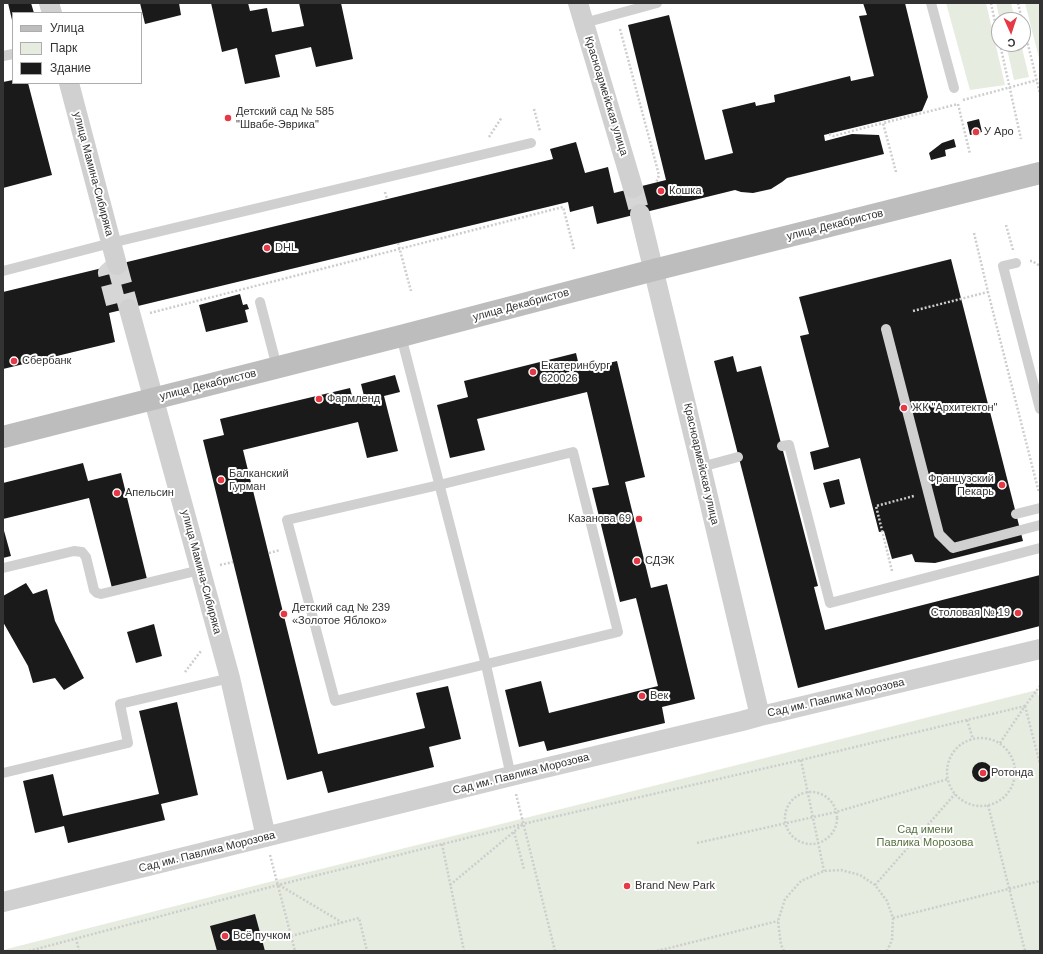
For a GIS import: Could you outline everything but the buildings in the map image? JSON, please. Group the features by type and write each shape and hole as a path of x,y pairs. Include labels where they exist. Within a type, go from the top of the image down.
{"main road":[{"name":"улица Декабристов","path":"3,437 654,270 1040,173"}],"street":[{"name":"Красноармейская улица","path":"578,3 633,188"},
{"name":"улица Мамина-Сибиряка","path":"69,84 117,265"},
{"name":"Красноармейская улица","path":"640,214 760,716"},
{"name":"улица Мамина-Сибиряка","path":"138,311 154,399 230,678 266,837"},
{"name":"Сад им. Павлика Морозова","path":"3,902 512,776 1040,649"}],"lane":[{"path":"584,23 657,3"},
{"path":"930,3 954,88"},
{"path":"3,271 111,243 531,142"},
{"path":"1016,262 1003,266 1040,409"},
{"path":"260,302 277,367"},
{"path":"886,329 938,534 952,548 1040,526"},
{"path":"401,336 486,665 512,776"},
{"path":"782,446 789,445 830,603 1040,548"},
{"path":"573,452 618,632 486,665 335,701 287,520 573,452"},
{"path":"701,467 738,457"},
{"path":"1016,514 1040,508"},
{"path":"3,568 74,551 82,552 86,557 94,590 101,594 200,570"},
{"path":"3,773 128,743 120,704 230,678"}],"path":[{"path":"617,13 620,30 659,175 656,183"},
{"path":"1001,52 1021,139"},
{"path":"1030,52 1040,94"},
{"path":"970,154 957,101 1037,80"},
{"path":"829,134 833,136 958,104"},
{"path":"534,109 542,137"},
{"path":"496,127 502,117"},
{"path":"883,123 896,172"},
{"path":"138,311 400,249 563,208 574,249"},
{"path":"974,232 1040,495"},
{"path":"398,243 410,291"},
{"path":"913,312 988,292"},
{"path":"896,585 876,506 928,493"},
{"path":"171,692 216,629"},
{"path":"1000,744 1040,686"},
{"path":"29,951 278,885 442,844 1025,706"},
{"path":"1025,706 1040,764"},
{"path":"967,720 973,739"},
{"path":"973,739 992,739 1010,753 1015,764 1015,778 1011,790 1002,799 988,805 980,806 962,800 955,794 948,779 948,766 952,754 958,747 973,739"},
{"path":"801,760 824,871"},
{"path":"697,844 836,812 948,779"},
{"path":"808,792 816,792 824,795 835,807 837,815 837,823 833,832 827,839 818,843 810,844 801,842 788,830 785,813 793,799 800,794 808,792"},
{"path":"875,885 955,794"},
{"path":"518,800 556,951"},
{"path":"988,805 1025,951"},
{"path":"450,885 524,824"},
{"path":"514,832 524,869"},
{"path":"266,837 295,951"},
{"path":"442,844 464,951"},
{"path":"784,951 781,945 778,921 785,899 801,881 824,871 841,870 860,875 875,885 887,900 893,918 892,940 887,951"},
{"path":"893,918 1040,881"},
{"path":"278,885 343,923"},
{"path":"291,936 359,918 367,951"},
{"path":"657,951 778,921"},
{"path":"76,938 79,951"}],"green space":[{"path":"946,3 986,3 991,25 991,52 997,52 1005,85 970,90"},
{"path":"996,3 1011,3 1013,12 998,12"},
{"path":"1025,3 1040,3 1040,62 1031,27 1031,12 1027,12"},
{"path":"1008,52 1023,52 1029,77 1014,80"},
{"name":"Сад имени Павлика Морозова","path":"1037,690 1040,700 1040,951 3,951 277,880"}],"tunnel":[{"path":"633,188 640,214"},
{"path":"117,265 129,309 116,304 108,273 117,265"}],"place":[{"name":"Детский сад № 585 \"Швабе-Эврика\"","path":"228,118"},
{"name":"У Аро","path":"976,132"},
{"name":"Кошка","path":"661,191"},
{"name":"DHL","path":"267,248"},
{"name":"Сбербанк","path":"14,361"},
{"name":"Екатеринбург 620026","path":"533,372"},
{"name":"Фармленд","path":"319,399"},
{"name":"ЖК \"Архитектон\"","path":"904,408"},
{"name":"Балканский Гурман","path":"221,480"},
{"name":"Французский Пекарь","path":"1002,485"},
{"name":"Апельсин","path":"117,493"},
{"name":"Казанова 69","path":"639,519"},
{"name":"СДЭК","path":"637,561"},
{"name":"Столовая № 19","path":"1018,613"},
{"name":"Детский сад № 239 «Золотое Яблоко»","path":"284,614"},
{"name":"Век","path":"642,696"},
{"name":"Ротонда","path":"983,773"},
{"name":"Brand New Park","path":"627,886"},
{"name":"Всё пучком","path":"225,936"}]}
